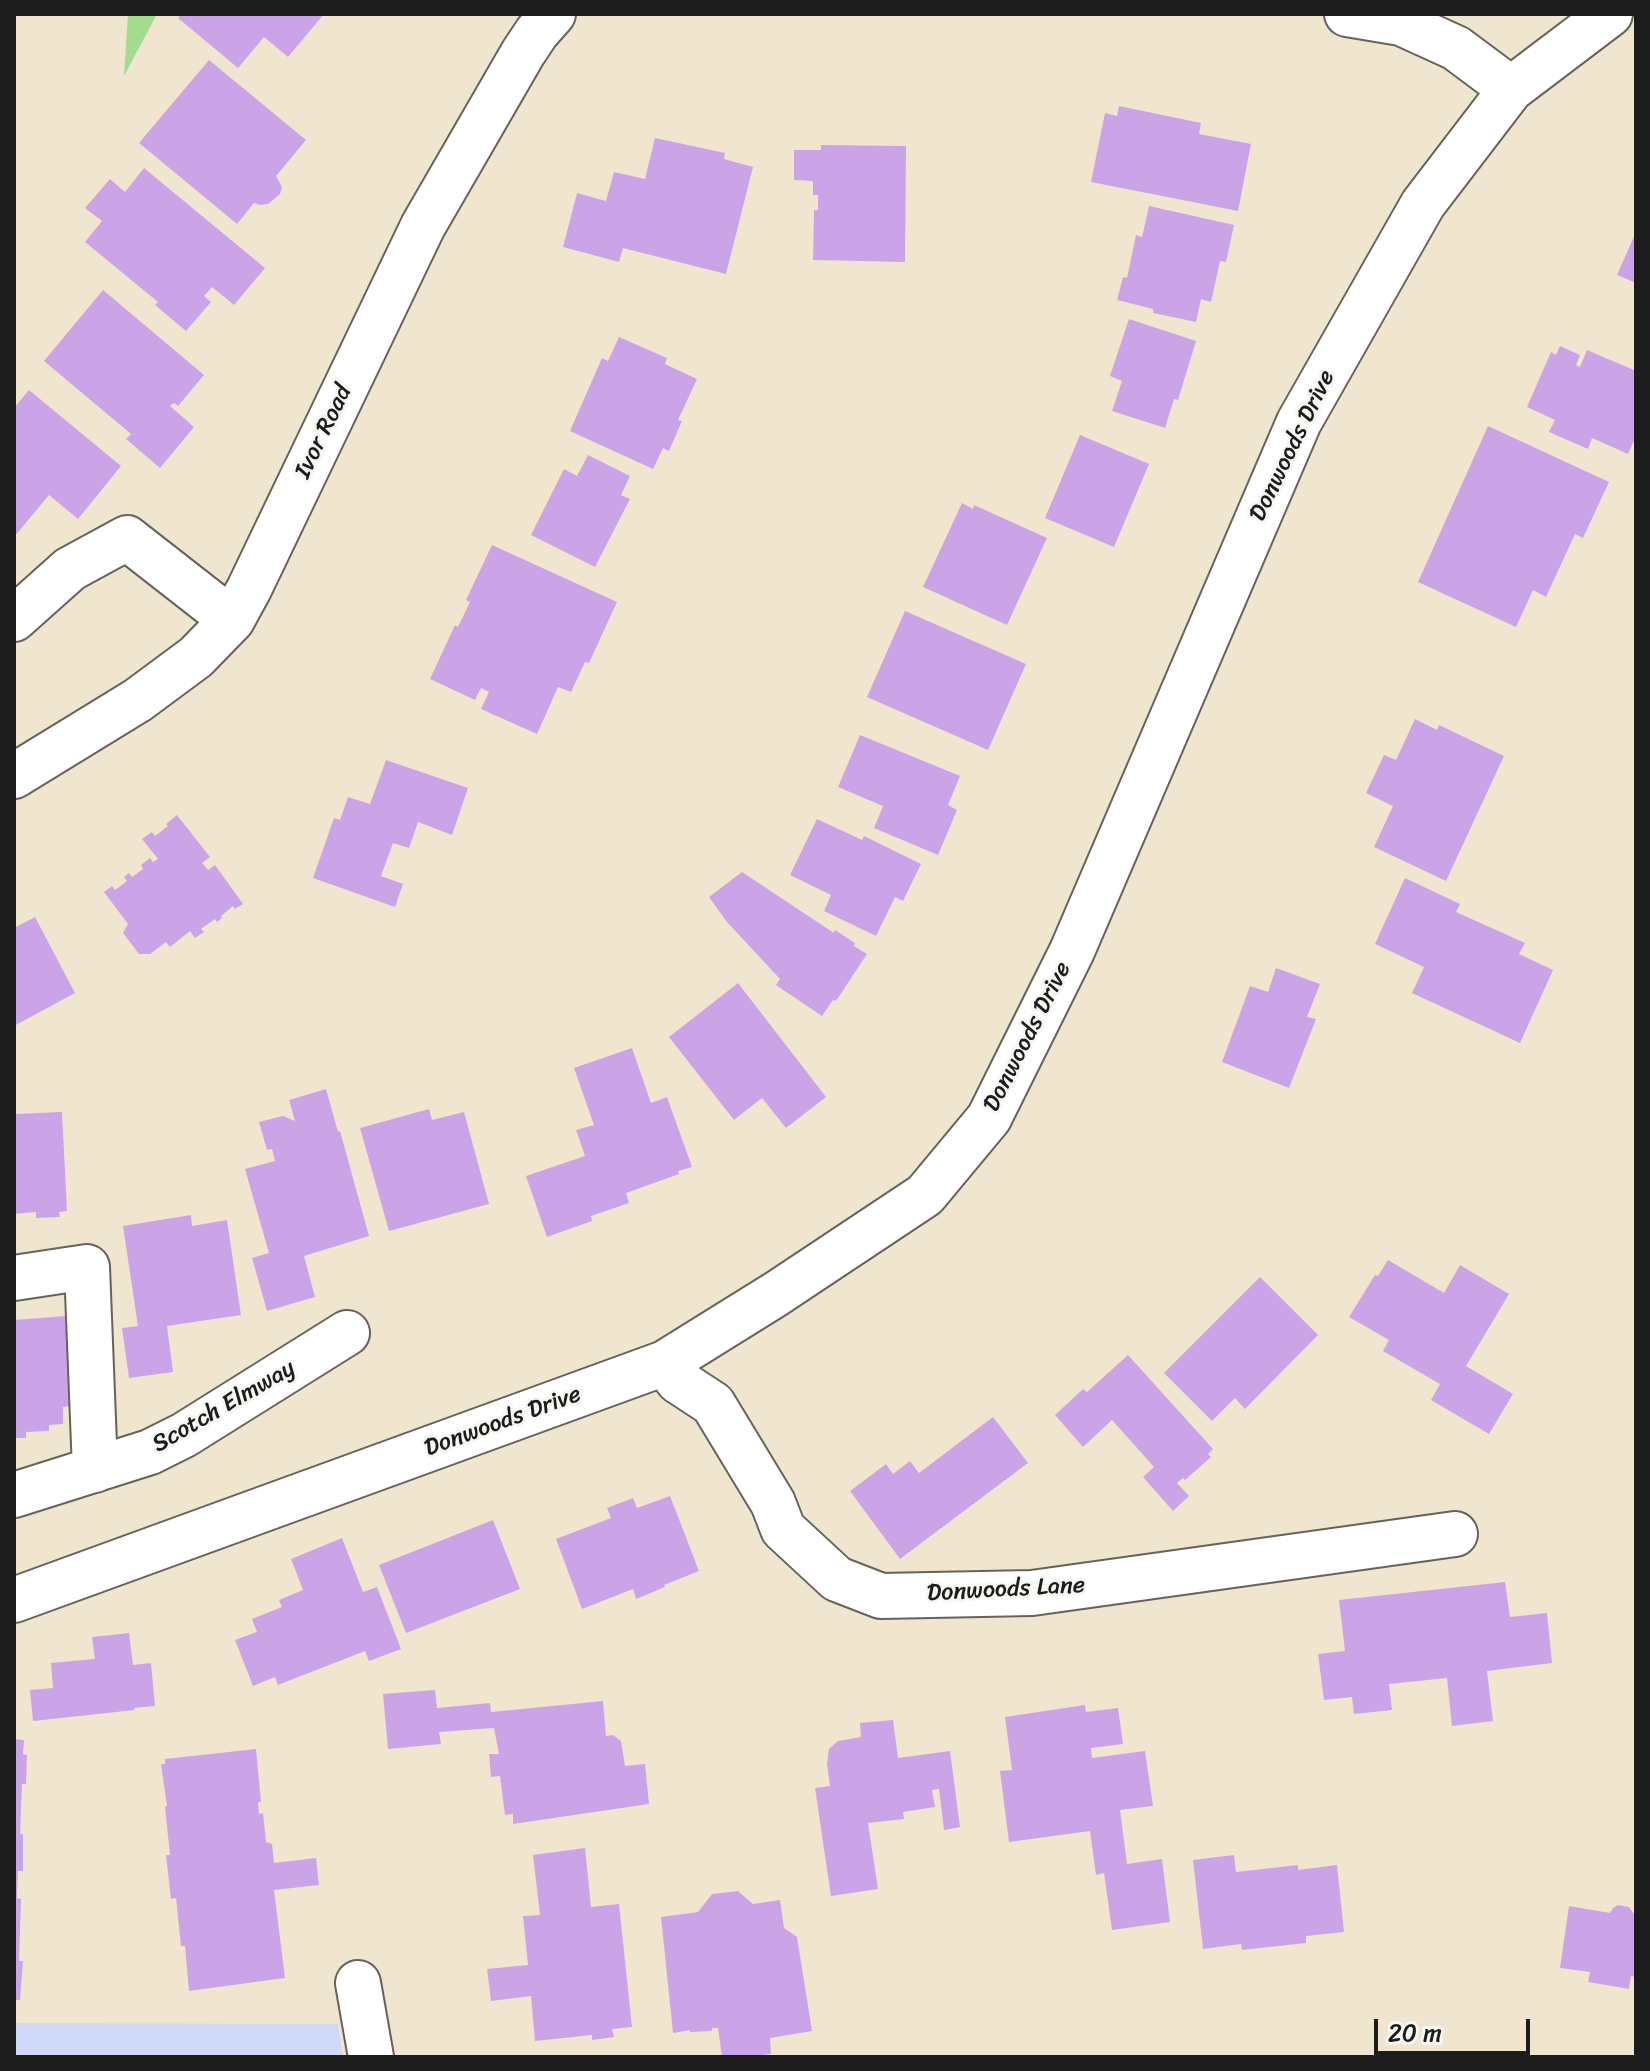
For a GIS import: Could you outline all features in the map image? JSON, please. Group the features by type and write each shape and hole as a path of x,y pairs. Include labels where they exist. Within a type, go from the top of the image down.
{"street":[{"name":"Ivor Road","path":"14,776 138,700 196,657 232,620 423,226 523,53 553,14"},
{"path":"1347,14 1401,23 1456,48 1511,89"},
{"name":"Donwoods Drive","path":"14,1600 665,1363 925,1195 989,1118 1072,951 1299,422 1423,204 1511,89 1610,14"},
{"path":"14,619 70,569 127,538 232,620"},
{"path":"14,1278 87,1267 95,1470"},
{"name":"Scotch Elmway","path":"14,1495 150,1452 184,1435 347,1333"},
{"name":"Donwoods Lane","path":"665,1363 678,1381 713,1404 773,1503 783,1529 837,1579 881,1596 1032,1593 1455,1534"},
{"path":"358,1983 371,2057"}],"shaded area":[{"path":"14,2023 338,2024 343,2057 14,2057"}],"green space":[{"path":"128,14 157,14 124,76"}],"building":[{"path":"181,14 324,14 288,57 264,37 238,68 178,18"},
{"path":"209,60 306,140 276,176 282,187 280,194 268,204 254,203 237,224 139,143"},
{"path":"1119,106 1201,123 1199,134 1251,144 1238,211 1091,182 1105,113 1117,116"},
{"path":"655,138 725,153 724,159 753,167 726,274 623,248 619,262 563,247 577,193 606,201 614,172 645,179"},
{"path":"821,145 906,146 905,262 813,260 814,210 818,210 818,195 813,195 813,181 794,180 794,150 821,150"},
{"path":"144,168 265,268 234,305 212,287 204,296 211,302 186,331 155,305 158,302 85,242 102,221 85,208 110,179 125,192"},
{"path":"1149,206 1234,225 1226,262 1220,261 1211,302 1201,299 1196,322 1153,313 1153,309 1117,300 1123,277 1127,278 1136,235 1142,237"},
{"path":"1636,232 1636,283 1617,275"},
{"path":"103,290 204,375 178,406 174,403 170,406 194,427 160,468 126,439 131,434 44,361"},
{"path":"1129,319 1196,341 1178,400 1174,399 1165,428 1112,411 1122,381 1110,376"},
{"path":"619,337 667,358 665,364 697,379 678,420 682,421 669,451 663,448 653,469 570,431 602,358 608,361"},
{"path":"1560,346 1580,355 1576,365 1580,367 1587,350 1636,371 1636,436 1628,454 1592,438 1588,449 1549,432 1555,420 1527,407 1551,352 1556,355"},
{"path":"29,390 121,466 78,519 49,495 14,537 14,408"},
{"path":"1488,426 1609,482 1583,538 1575,534 1546,597 1533,590 1516,627 1418,582"},
{"path":"1080,435 1149,464 1114,547 1045,518"},
{"path":"588,455 630,476 621,495 630,499 595,567 531,535 564,469 577,476"},
{"path":"962,503 973,509 974,505 1047,538 1007,625 923,587"},
{"path":"492,545 617,602 589,663 585,662 571,692 558,687 537,734 481,709 489,692 481,688 475,700 430,679 455,625 458,627 470,602 466,600"},
{"path":"905,611 1026,664 988,750 867,697"},
{"path":"1415,719 1437,730 1439,725 1504,756 1446,881 1374,847 1393,806 1366,793 1384,755 1396,760"},
{"path":"860,735 960,776 948,805 957,810 938,855 874,828 883,806 838,787"},
{"path":"386,760 468,788 452,835 418,822 409,848 393,843 381,876 403,884 395,907 313,878 334,818 340,820 348,797 370,804"},
{"path":"177,815 210,857 202,863 208,870 215,865 243,904 235,909 233,906 217,922 215,919 201,929 204,932 195,938 190,931 170,947 166,942 150,954 139,954 123,933 128,924 104,892 112,886 115,890 127,881 124,877 129,873 132,877 143,869 141,865 150,858 153,862 158,859 142,839 152,832 155,836"},
{"path":"817,819 862,840 864,836 921,864 903,901 895,897 876,936 824,911 831,895 790,875"},
{"path":"742,872 834,933 835,930 855,943 854,946 867,954 836,1001 833,1000 822,1016 776,985 780,979 727,922 709,897"},
{"path":"1405,878 1460,904 1456,912 1525,943 1519,954 1553,970 1520,1043 1412,993 1424,967 1375,944"},
{"path":"35,917 75,993 14,1026 14,928"},
{"path":"1276,968 1320,984 1307,1017 1316,1019 1289,1088 1222,1062 1250,986 1268,992"},
{"path":"738,983 826,1097 786,1128 762,1098 734,1120 669,1037"},
{"path":"632,1048 651,1103 667,1097 692,1167 626,1193 629,1203 591,1216 592,1221 547,1237 526,1176 585,1156 576,1130 594,1125 574,1068"},
{"path":"326,1089 369,1236 304,1256 315,1297 267,1311 252,1258 269,1253 245,1169 275,1161 272,1149 267,1150 259,1122 283,1116 295,1121 289,1100"},
{"path":"429,1109 432,1120 464,1112 489,1204 389,1231 360,1128"},
{"path":"62,1112 67,1211 59,1212 60,1217 36,1218 36,1212 14,1214 14,1114"},
{"path":"191,1215 192,1226 227,1220 241,1315 167,1326 173,1372 129,1378 122,1328 138,1326 123,1226"},
{"path":"1388,1260 1444,1293 1460,1265 1509,1294 1466,1366 1513,1394 1489,1434 1431,1400 1440,1384 1383,1351 1389,1340 1349,1317"},
{"path":"1260,1277 1318,1335 1245,1409 1235,1398 1212,1421 1164,1373"},
{"path":"66,1316 71,1406 63,1407 63,1424 49,1425 49,1431 26,1432 26,1438 14,1438 14,1320"},
{"path":"1128,1355 1213,1449 1208,1454 1211,1457 1185,1480 1183,1478 1177,1483 1189,1496 1173,1511 1143,1477 1154,1467 1112,1420 1083,1447 1055,1415 1083,1389 1087,1392"},
{"path":"993,1417 1028,1463 900,1559 850,1491 886,1464 893,1474 910,1461 919,1473"},
{"path":"670,1496 699,1571 636,1599 633,1589 582,1609 556,1539 611,1518 607,1508 633,1498 637,1508"},
{"path":"493,1520 520,1589 406,1633 379,1565"},
{"path":"342,1538 363,1592 377,1587 401,1649 369,1661 365,1651 278,1685 275,1677 253,1686 235,1640 257,1632 252,1619 282,1607 279,1600 303,1590 291,1559"},
{"path":"1505,1582 1510,1617 1547,1613 1552,1663 1487,1671 1493,1721 1452,1726 1447,1678 1389,1684 1392,1710 1354,1714 1352,1697 1324,1700 1318,1654 1345,1651 1339,1600"},
{"path":"129,1633 133,1665 151,1663 155,1706 33,1721 30,1690 53,1688 51,1663 95,1659 92,1637"},
{"path":"435,1690 437,1708 490,1703 491,1712 603,1701 606,1736 613,1735 621,1741 625,1766 645,1764 649,1804 513,1824 513,1814 505,1815 500,1776 491,1777 489,1754 499,1754 494,1728 439,1732 441,1744 388,1749 383,1694"},
{"path":"1085,1705 1086,1712 1118,1708 1123,1744 1091,1748 1092,1758 1145,1751 1153,1806 1120,1810 1127,1864 1162,1859 1170,1922 1112,1930 1104,1873 1096,1875 1090,1831 1009,1842 1000,1771 1012,1770 1005,1717"},
{"path":"893,1720 898,1758 950,1751 960,1827 944,1830 939,1789 932,1790 935,1807 903,1812 904,1819 868,1823 878,1889 831,1896 815,1788 830,1786 827,1764 829,1749 838,1741 861,1737 860,1723"},
{"path":"14,1739 24,1740 23,1754 27,1755 26,1784 22,1784 20,1834 23,1834 23,1871 18,1871 17,1898 21,1899 19,1961 23,1961 20,2000 14,2000"},
{"path":"256,1749 261,1802 258,1802 259,1814 263,1813 266,1842 272,1844 274,1863 316,1858 319,1885 274,1890 285,1978 189,1991 176,1898 171,1899 166,1855 170,1855 167,1806 161,1764 165,1764 165,1759"},
{"path":"585,1848 591,1907 619,1904 632,2027 612,2029 614,2037 592,2040 592,2035 535,2041 531,1996 491,2001 487,1969 528,1965 523,1916 540,1915 533,1855"},
{"path":"1234,1855 1236,1872 1298,1865 1298,1870 1337,1865 1344,1932 1306,1936 1306,1943 1242,1950 1241,1944 1203,1949 1193,1860"},
{"path":"738,1891 753,1904 780,1900 784,1928 797,1937 812,2031 770,2038 771,2054 722,2057 718,2028 673,2033 661,1917 698,1912 712,1894"},
{"path":"1618,1905 1629,1907 1636,1917 1636,1977 1631,1976 1629,1989 1588,1982 1590,1972 1560,1968 1569,1906 1610,1913"}]}
